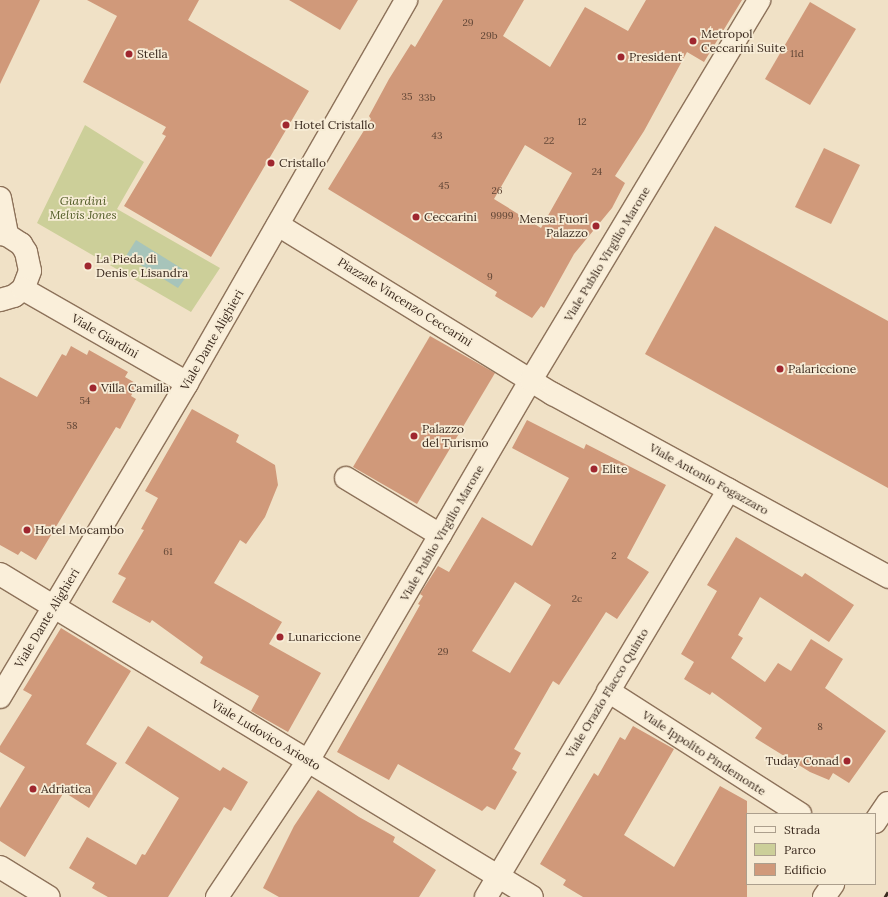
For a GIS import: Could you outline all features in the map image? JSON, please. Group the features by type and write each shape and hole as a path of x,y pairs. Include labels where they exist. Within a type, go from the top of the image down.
{"street":[{"name":"Viale Dante Alighieri","path":"0,697 188,383 406,0"},
{"name":"Viale Publio Virgilio Marone","path":"218,897 308,761 531,380 759,0"},
{"path":"0,198 4,235 21,244 29,261 30,271 22,289 14,296 0,300"},
{"name":"Piazzale Vincenzo Ceccarini","path":"278,224 531,380"},
{"name":"Viale Giardini","path":"22,289 188,383"},
{"name":"Viale Antonio Fogazzaro","path":"531,380 888,577"},
{"path":"346,478 440,536"},
{"name":"Viale Orazio Flacco Quinto","path":"486,897 729,490"},
{"name":"Viale Ludovico Ariosto","path":"0,574 532,897"},
{"name":"Viale Ippolito Pindemonte","path":"608,691 798,813"},
{"path":"876,821 888,803"},
{"path":"0,867 49,897"},
{"path":"824,897 832,885"}],"green space":[{"name":"Giardini Melvis Jones","path":"85,125 144,162 117,209 220,268 191,312 37,223"}],"water":[{"path":"136,240 189,273 178,288 126,256"}],"building":[{"path":"0,0 40,0 0,84"},
{"path":"87,0 199,0 188,20 309,91 211,257 124,206 166,136 162,134 166,127 83,82 117,16"},
{"path":"289,0 358,0 340,30"},
{"path":"443,0 524,0 503,36 550,67 585,7 628,31 646,0 742,0 704,62 687,52 644,131 615,176 625,183 612,208 574,254 544,308 541,306 532,318 495,296 497,292 328,189 371,119 369,116 389,79 411,44 415,47","holes":["525,145 572,173 541,228 494,199"]},
{"path":"810,2 856,29 810,105 765,79"},
{"path":"824,148 860,165 831,224 795,207"},
{"name":"Palariccione","path":"715,226 888,321 888,488 645,354"},
{"name":"Palazzo del Turismo","path":"430,336 495,373 417,504 353,467"},
{"path":"71,346 87,355 89,350 128,372 125,377 137,384 131,396 136,399 120,429 116,427 36,560 21,551 18,555 0,545 0,377 37,397 62,354 66,356"},
{"path":"192,409 239,435 236,442 275,465 278,485 265,517 246,544 240,540 214,583 282,622 269,644 321,673 288,732 251,711 259,696 200,663 203,657 152,620 150,623 112,602 126,578 118,574 144,530 141,529 158,498 145,491"},
{"path":"527,420 584,449 586,444 666,485 627,558 649,572 617,619 606,612 559,685 553,681 514,749 521,753 512,769 517,772 495,810 487,806 482,811 398,764 389,780 337,752 420,605 418,604 423,596 420,594 438,566 449,572 482,517 532,546 569,478 512,448","holes":["515,582 551,605 510,673 472,651"]},
{"path":"736,537 802,577 805,573 854,605 829,642 760,597 738,635 743,638 731,658 765,682 778,663 791,671 811,639 843,659 825,688 886,731 849,783 833,773 829,780 810,772 755,738 762,728 712,692 710,695 684,679 694,662 681,654 717,591 707,585"},
{"path":"61,628 131,671 86,744 117,763 89,808 64,792 25,857 0,841 0,808 25,767 0,752 0,746 32,695 23,690"},
{"path":"148,726 220,771 223,767 248,782 231,811 224,807 168,897 108,897 92,888 95,883 69,868 87,837 136,865 142,854 145,855 179,798 125,763"},
{"path":"633,726 674,749 624,835 674,867 720,786 747,801 747,897 583,897 563,885 566,880 540,864 594,773 598,776 620,737 625,740"},
{"path":"318,790 359,817 395,837 393,842 436,870 419,897 279,897 263,888 294,826"}],"railway":[{"path":"885,897 888,892"}],"place":[{"name":"Metropol Ceccarini Suite","path":"693,41"},
{"name":"Stella","path":"129,54"},
{"name":"President","path":"621,57"},
{"name":"Hotel Cristallo","path":"286,125"},
{"name":"Cristallo","path":"271,163"},
{"name":"Ceccarini","path":"416,217"},
{"name":"Mensa Fuori Palazzo","path":"596,226"},
{"name":"La Pieda di Denis e Lisandra","path":"88,266"},
{"name":"Palariccione","path":"780,369"},
{"name":"Villa Camilla","path":"93,388"},
{"name":"Palazzo del Turismo","path":"414,436"},
{"name":"Elite","path":"594,469"},
{"name":"Hotel Mocambo","path":"27,530"},
{"name":"Lunariccione","path":"280,637"},
{"name":"Tuday Conad","path":"847,761"},
{"name":"Adriatica","path":"33,789"}]}
